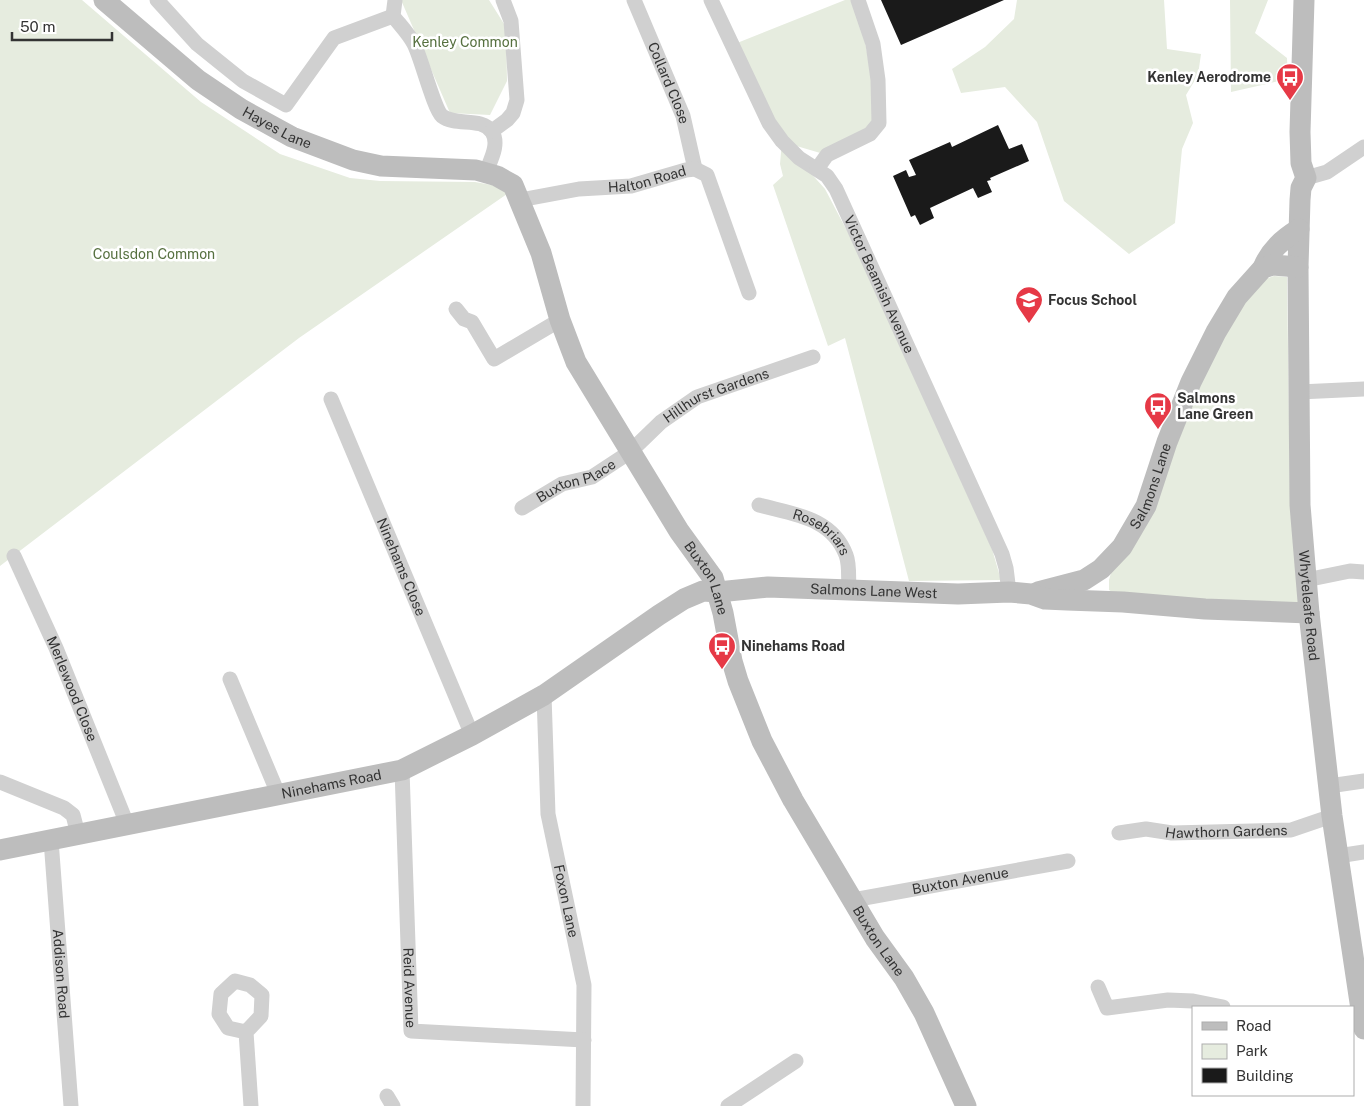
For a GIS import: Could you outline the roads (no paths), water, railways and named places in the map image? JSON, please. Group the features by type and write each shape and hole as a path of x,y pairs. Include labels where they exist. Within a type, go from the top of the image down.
{"street":[{"name":"Hayes Lane","path":"104,0 198,80 241,109 292,137 353,160 381,166 486,172"},
{"path":"157,0 197,44 243,81 286,105 334,38 393,16"},
{"path":"394,0 393,16 414,43 440,114 451,121 476,123 486,126 492,132 496,142 486,172"},
{"path":"492,132 513,113 517,100 511,21 503,0"},
{"name":"Collard Close","path":"634,0 683,116 695,169"},
{"name":"Victor Beamish Avenue","path":"711,0 769,124 799,158 827,176 836,189 1002,554 1009,592"},
{"path":"817,169 827,155 870,134 879,123 878,80 873,44 858,0"},
{"path":"1304,0 1300,132 1301,163 1306,178 1328,172 1364,147"},
{"name":"Halton Road","path":"520,200 580,189 631,186 695,169 707,175 749,293"},
{"name":"Buxton Lane","path":"486,172 513,185 541,253 560,320 576,362 678,531 713,578 718,592 732,661 762,741 793,800 875,938 904,978 924,1013 963,1105"},
{"name":"Whyteleafe Road","path":"1306,178 1301,188 1298,266 1300,505 1309,613 1332,816 1359,1016"},
{"name":"Salmons Lane","path":"1101,569 1122,547 1146,506 1167,442 1191,382 1216,332 1237,297 1264,268 1268,256 1288,236 1299,229"},
{"path":"1264,268 1273,265 1298,266"},
{"path":"456,309 464,319 472,322 494,359 560,320"},
{"name":"Hillhurst Gardens","path":"630,452 661,422 696,397 813,357"},
{"path":"1299,392 1364,389"},
{"name":"Ninehams Close","path":"331,399 472,735"},
{"name":"Buxton Place","path":"522,508 562,484 592,477 630,452"},
{"name":"Rosebriars","path":"759,505 810,518 826,526 847,556 849,590"},
{"name":"Merlewood Close","path":"14,556 56,648 126,824"},
{"path":"1101,569 1100,583 1103,594 1108,601"},
{"name":"Salmons Lane West","path":"1031,594 1084,580 1101,569"},
{"path":"1306,580 1350,571 1364,572"},
{"name":"Salmons Lane West","path":"718,592 768,587 958,594 1009,592 1031,594 1046,599 1108,601 1205,609 1309,613"},
{"name":"Ninehams Road","path":"0,850 402,770 472,735 544,695 684,599 702,591 718,592"},
{"path":"230,679 278,796"},
{"name":"Foxon Lane","path":"544,695 548,814 584,985 583,1106"},
{"name":"Reid Avenue","path":"402,770 411,1031 584,1040"},
{"path":"1329,786 1364,781"},
{"path":"0,782 64,808 72,815 78,834"},
{"name":"Hawthorn Gardens","path":"1119,833 1146,829 1172,833 1291,830 1332,816"},
{"name":"Addison Road","path":"52,840 71,1106"},
{"path":"1338,856 1364,852"},
{"name":"Buxton Avenue","path":"853,900 1068,861"},
{"path":"1098,987 1107,1008 1168,1000 1193,1001 1218,1006"},
{"path":"246,1032 251,1106"},
{"path":"728,1106 796,1061"}],"place":[{"name":"Kenley Aerodrome","path":"1290,101"},
{"name":"Focus School","path":"1029,324"},
{"name":"Salmons Lane Green","path":"1158,430"},
{"name":"Ninehams Road","path":"722,670"}],"park label":[{"name":"Kenley Common","path":"465,42"},
{"name":"Coulsdon Common","path":"154,254"}]}
